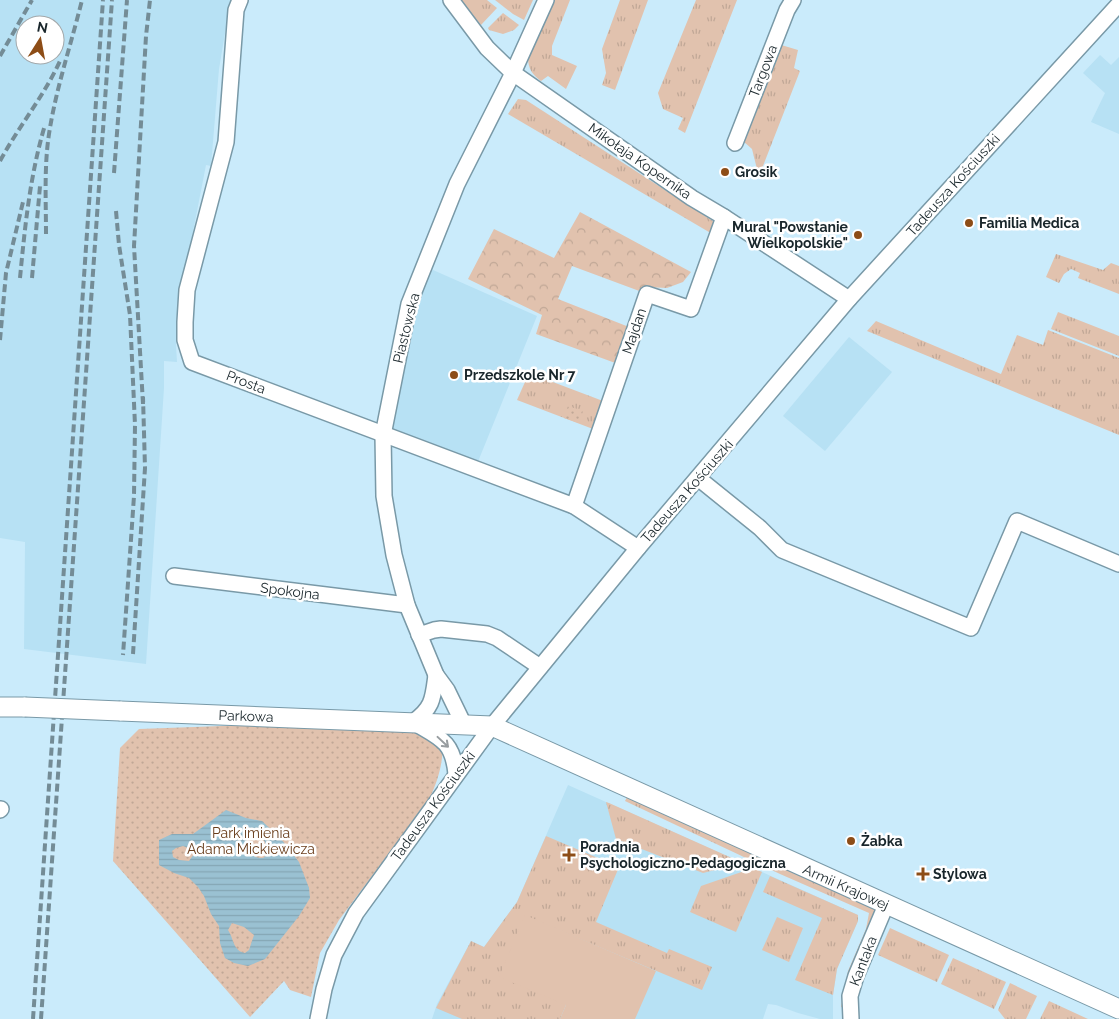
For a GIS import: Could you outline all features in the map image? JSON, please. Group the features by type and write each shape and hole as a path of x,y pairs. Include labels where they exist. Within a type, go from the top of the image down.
{"street":[{"name":"Prosta","path":"240,0 236,10 226,142 187,290 185,340 192,362 574,506 638,548"},
{"name":"Mikołaja Kopernika","path":"451,0 487,48 513,73 692,198 849,299"},
{"name":"Piastowska","path":"464,725 447,690 436,675 407,605 394,555 384,496 382,434 409,304 457,184 513,73 546,0"},
{"name":"Targowa","path":"734,143 787,10 793,0"},
{"name":"Tadeusza Kościuszki","path":"318,1019 328,972 344,933 356,913 492,726 638,548 849,299 1119,4"},
{"name":"Majdan","path":"574,506 647,294 691,309 724,217"},
{"path":"698,478 760,528 782,550 972,628 1018,521 1119,564"},
{"name":"Spokojna","path":"174,576 407,605"},
{"path":"419,636 441,629 487,634 497,638 540,667"},
{"path":"436,675 430,707 413,722 434,734 448,745 456,774"},
{"name":"Parkowa","path":"0,707 492,726"},
{"name":"Armii Krajowej","path":"492,726 1119,1010"},
{"name":"Kantaka","path":"851,1019 850,996 856,976 886,905"}],"shaded area":[{"path":"0,0 236,0 226,27 219,69 211,166 206,165 184,278 176,345 177,362 164,361 164,388 146,664 24,649 25,542 0,538"},
{"path":"1100,55 1111,65 1119,57 1119,134 1091,122 1105,93 1083,73"},
{"name":"Przedszkole Nr 7","path":"424,266 537,316 475,469 383,435"},
{"path":"849,337 892,372 825,451 783,416"},
{"path":"568,785 858,915 858,921 837,969 833,995 833,1019 820,1019 768,1004 763,1019 432,1019 437,1004 471,941 484,947 517,902"},
{"path":"226,810 246,818 262,821 281,839 299,862 309,888 310,898 299,916 265,959 248,966 234,963 225,958 220,943 219,926 198,887 189,878 159,865 159,840 172,834 193,834","holes":["252,830 258,832 265,842 267,855 263,858 254,856 248,850 245,831","183,846 194,850 194,854 189,861 179,860 173,857 172,851","232,923 244,927 254,935 249,950 245,953 238,950 228,930"]}],"green space":[{"path":"460,0 487,0 497,8 481,25"},
{"path":"495,0 533,0 524,20"},
{"path":"552,0 570,0 552,46 552,55 577,66 566,89 548,76 541,81 531,71 528,61"},
{"path":"620,0 648,0 615,90 602,85 606,73 602,49"},
{"path":"696,0 737,0 685,133 678,129 683,118 663,109 658,93"},
{"path":"503,13 519,25 514,30 503,34 489,30 488,28"},
{"path":"778,44 798,50 794,68 800,71 761,171 757,169 752,149 743,141"},
{"path":"518,99 526,100 716,223 714,235 508,114"},
{"path":"580,212 691,272 683,282 667,288 646,287 642,292 572,266 558,299 629,327 618,364 536,334 542,315 468,279 494,229 554,258"},
{"path":"1056,254 1103,270 1111,263 1119,266 1119,294 1078,278 1080,273 1071,269 1064,274 1059,283 1046,277"},
{"path":"1058,312 1119,336 1119,356 1051,329"},
{"path":"876,321 1001,374 1017,335 1043,345 1048,330 1119,358 1119,435 867,331"},
{"path":"529,373 603,401 593,429 517,400"},
{"path":"568,406 583,411 579,423 564,418"},
{"name":"Park imienia Adama Mickiewicza","path":"273,724 427,726 443,746 442,760 429,800 339,920 320,953 311,997 290,990 284,981 250,1017 113,861 120,748 139,729"},
{"path":"628,795 878,908 847,1008 841,1007 848,971 866,929 869,913 780,874 625,801"},
{"path":"606,802 743,863 703,873 616,839"},
{"path":"546,836 619,867 596,922 667,953 669,949 712,967 702,990 525,916 566,1005 560,1019 462,1019 436,1008 471,941 484,947 517,902"},
{"path":"753,868 762,872 736,932 690,912 701,886"},
{"path":"770,876 858,915 858,921 837,969 833,995 795,980 822,918 763,892"},
{"path":"525,915 656,971 635,1019 560,1019 566,1005 499,977"},
{"path":"777,917 803,928 789,962 762,950"},
{"path":"890,928 949,955 937,982 878,955"},
{"path":"953,958 1006,982 994,1009 941,984"},
{"path":"1010,983 1037,996 1026,1019 1005,1019 998,1010"},
{"path":"1049,1001 1088,1019 1040,1019"}],"railway":[{"path":"0,56 32,0"},
{"path":"46,234 47,146 60,83 82,0"},
{"path":"33,1019 103,0"},
{"path":"41,1019 112,0"},
{"path":"114,173 127,0"},
{"path":"143,404 134,246 146,36 150,0"},
{"path":"0,161 58,65"},
{"path":"20,278 32,182 45,125"},
{"path":"32,278 40,186"},
{"path":"0,340 6,273 23,202"},
{"path":"116,211 119,245 130,315 135,425 134,496 123,655"},
{"path":"133,654 145,468 143,397"}],"place":[{"name":"Grosik","path":"725,172"},
{"name":"Familia Medica","path":"969,223"},
{"name":"Mural \"Powstanie Wielkopolskie\"","path":"858,235"},
{"name":"Przedszkole Nr 7","path":"454,375"},
{"name":"Żabka","path":"851,841"},
{"name":"Poradnia Psychologiczno-Pedagogiczna","path":"569,855"},
{"name":"Stylowa","path":"923,874"}]}
